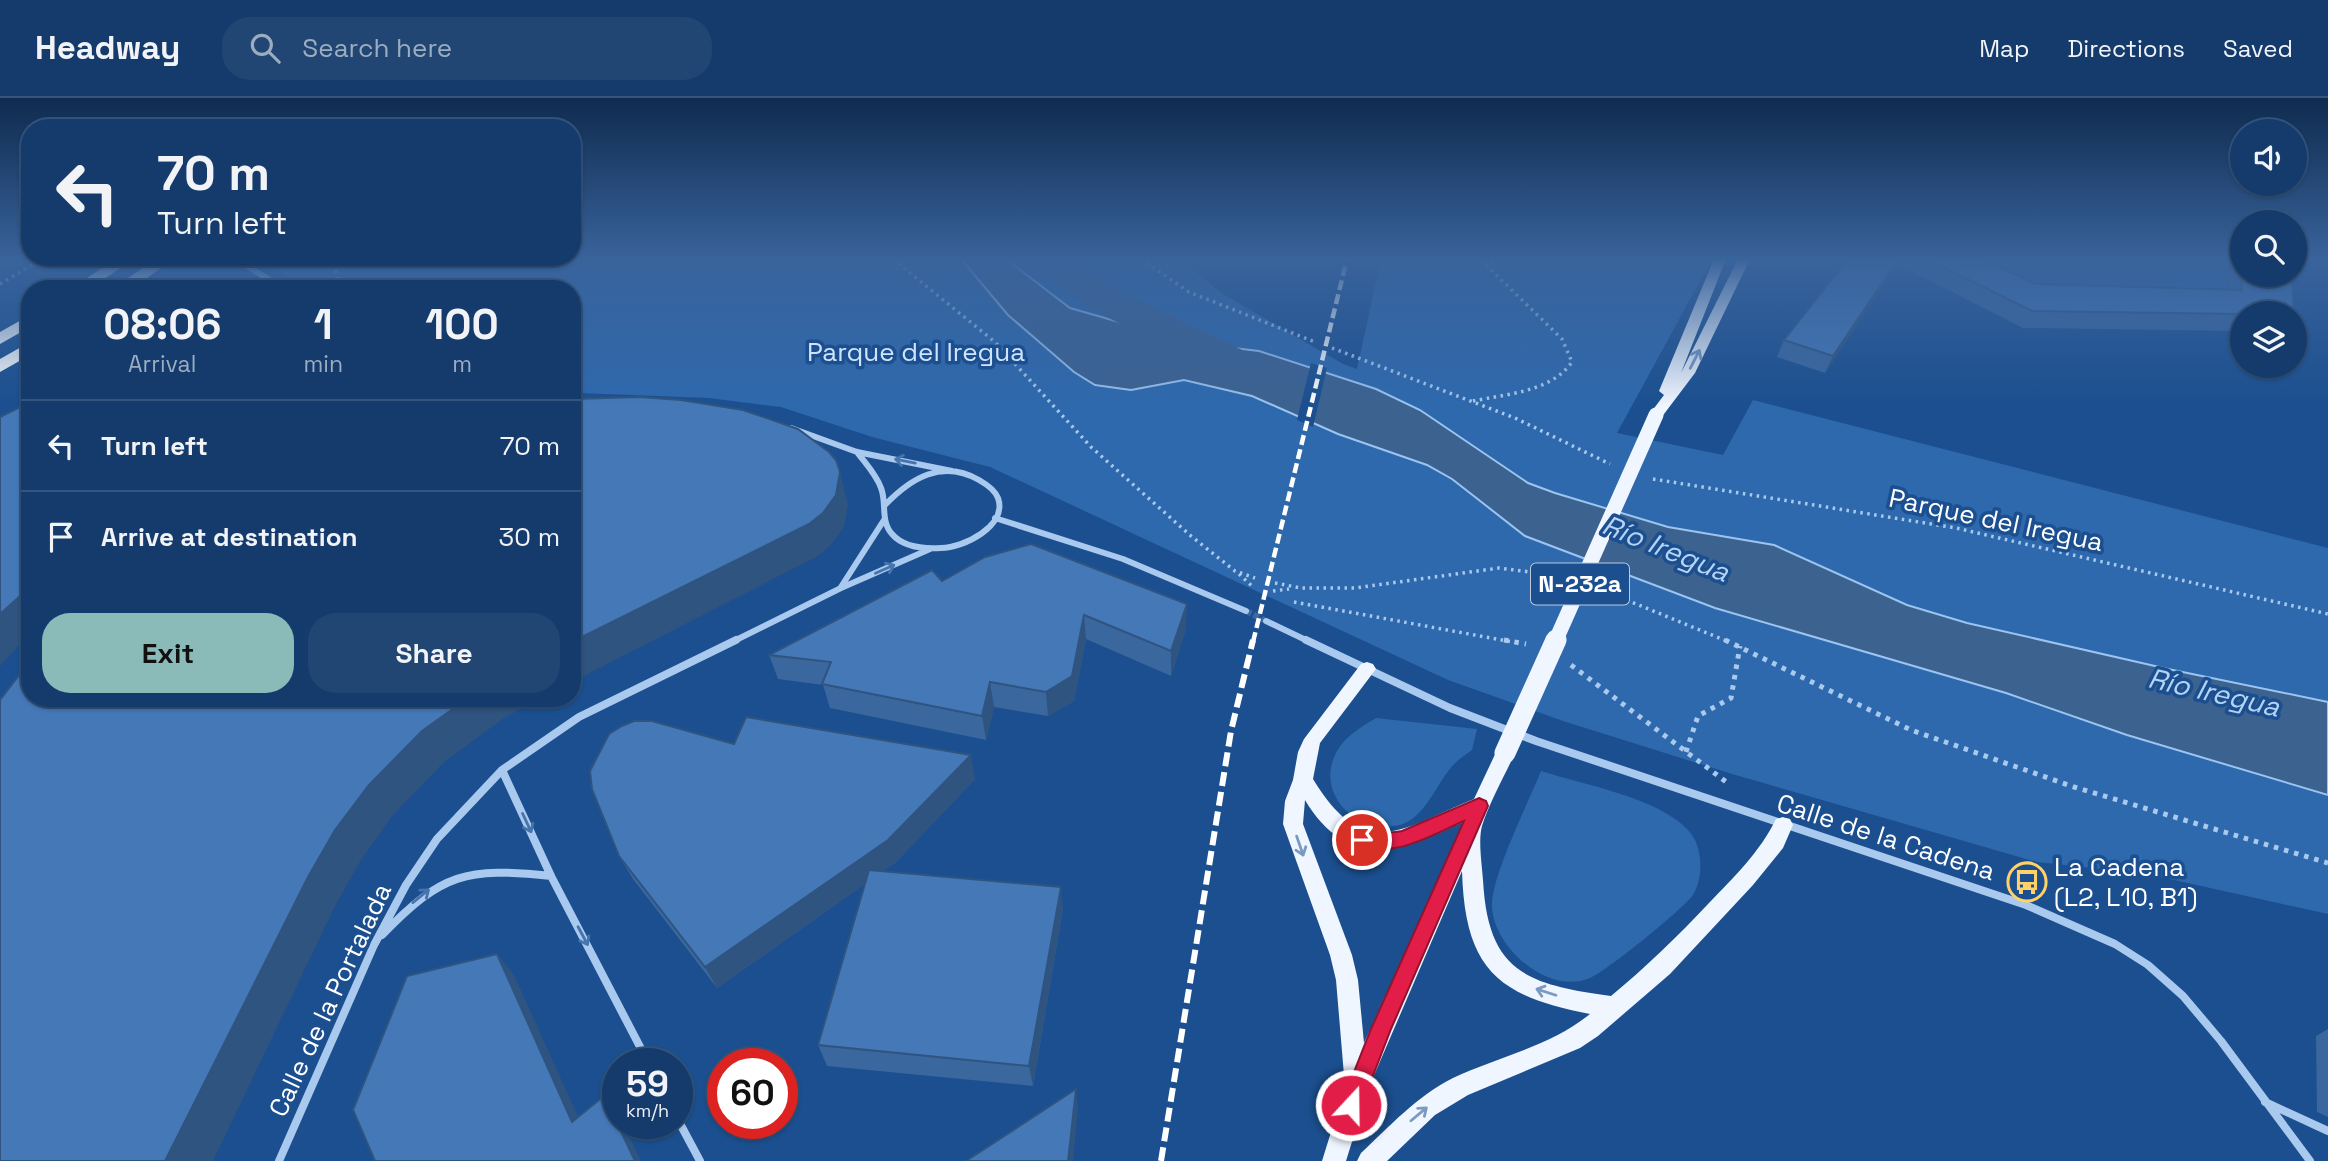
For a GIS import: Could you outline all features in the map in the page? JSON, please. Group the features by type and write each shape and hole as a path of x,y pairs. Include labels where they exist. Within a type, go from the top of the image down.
{"highway":[{"path":"0,339 21,326"},
{"path":"0,367 21,353"}],"main road":[{"name":"N-232a","path":"1335,1161 1357,1087 1475,816 1656,415 1699,309"},
{"name":"N-232a","path":"1656,415 1688,373 1719,309"},
{"path":"1357,1087 1347,980 1341,956 1293,824 1295,801 1303,780 1307,752 1313,739 1367,669"},
{"path":"1303,780 1323,815 1349,835 1373,842 1405,839 1475,816 1474,908 1480,935 1490,956 1506,973 1526,985 1568,999 1612,1007"},
{"path":"1369,1161 1427,1107 1460,1087 1572,1040 1662,967 1746,879 1776,842 1783,825"}],"street":[{"path":"780,425 857,452 972,475 988,483 998,496 999,510 991,526 975,539 954,547 930,549 908,545 892,535 884,520"},
{"path":"841,588 884,520 885,505 880,486 857,452"},
{"path":"885,505 894,490 911,479 931,472 952,471"},
{"path":"995,517 1082,543 1187,584 1246,611"},
{"name":"Calle de la Portalada","path":"279,1161 374,945 406,885 437,839 502,770 579,717 841,588 930,549"},
{"name":"Calle de la Cadena","path":"1266,621 1450,708 1536,741 2026,905 2102,936 2162,976 2215,1036 2310,1161"},
{"path":"502,770 551,876 641,1048"},
{"path":"374,945 420,895 456,876 500,870 551,876"},
{"path":"2264,1101 2328,1131"},
{"path":"688,1139 700,1161"}],"path":[{"path":"954,309 995,342 1091,447 1253,587"},
{"path":"1231,309 1315,342"},
{"path":"1472,401 1551,381 1563,376 1572,362 1562,339 1531,309"},
{"path":"1332,348 1515,418 1610,464"},
{"name":"Parque del Iregua","path":"1653,478 1956,527 2328,614"},
{"path":"1273,591 1386,584 1494,568 1561,576"},
{"path":"1236,571 1255,578"},
{"path":"1275,583 1295,588"},
{"path":"1607,592 1740,646 1911,730 2074,787 2328,863"},
{"path":"1294,601 1551,649 1740,792"},
{"path":"1686,752 1698,716 1731,698 1740,646"}],"green space":[{"name":"Parque del Iregua","path":"581,309 1003,309 1074,372 1095,385 1131,390 1184,380 1252,396 1338,434 1427,465 1452,479 1525,536 1715,608 2006,693 2127,735 2328,795 2328,914 2147,874 2037,862 1732,774 1563,721 1448,680 990,467 872,437 781,407 709,398 581,393"},
{"name":"Parque del Iregua","path":"1072,309 1248,309 1343,364 1357,369 1370,309 1685,309 1617,433 1723,455 1753,400 2328,548 2328,702 1967,623 1907,605 1774,545 1668,527 1528,483 1420,410 1376,389 1259,351 1164,340 1118,322"},
{"path":"1376,718 1477,729 1472,750 1449,770 1419,813 1403,824 1387,827 1371,825 1345,810 1336,798 1331,784 1331,769 1339,747 1353,733"},
{"path":"1541,771 1619,793 1658,809 1688,830 1699,852 1699,879 1693,895 1660,926 1612,964 1590,978 1574,982 1541,974 1512,952 1495,922 1492,906 1493,893 1504,858"}],"water":[{"name":"Río Iregua","path":"1003,309 1072,309 1126,324 1164,340 1259,351 1376,389 1420,410 1528,483 1555,493 1668,527 1774,545 1907,605 1967,623 2328,702 2328,795 2127,735 2006,693 1715,608 1525,536 1452,479 1427,465 1338,434 1252,396 1184,380 1131,390 1095,385 1074,372"}],"pier":[{"path":"1311,363 1327,368 1313,427 1297,420"}],"building":[{"path":"1809,309 1865,309 1833,356 1784,340"},
{"path":"2027,309 2230,309 2230,314 2032,311"},
{"path":"640,397 681,400 743,410 798,429 836,460 840,472 836,495 823,513 809,524 581,638 581,399"},
{"path":"21,406 21,595 0,614 0,417"},
{"path":"1031,544 1187,604 1171,651 1084,615 1072,676 1046,692 990,682 982,716 822,684 831,662 769,655 932,570 942,581 985,557"},
{"path":"21,673 21,707 455,707 422,731 369,785 335,830 308,877 165,1161 0,1161 0,700"},
{"path":"746,717 971,755 888,840 705,967 619,856 592,789 590,771 609,734 634,721 652,721 734,744"},
{"path":"869,870 1061,887 1029,1066 818,1045"},
{"path":"497,954 572,1122 602,1098 602,1139 625,1139 635,1161 375,1161 353,1110 407,976"},
{"path":"1076,1089 1068,1161 966,1161"}],"waterway":[{"name":"Río Iregua","path":"1123,309 1257,375"}],"tunnel":[{"path":"1246,611 1266,621"}],"railway":[{"path":"1253,642 1335,309"},
{"path":"1161,1161 1231,731 1253,640"}],"place":[{"name":"La Cadena (L2, L10, B1)","path":"2027,882"}],"route":[{"path":"1351,1105 1381,1029 1479,806 1405,839 1391,842 1362,840"}]}
